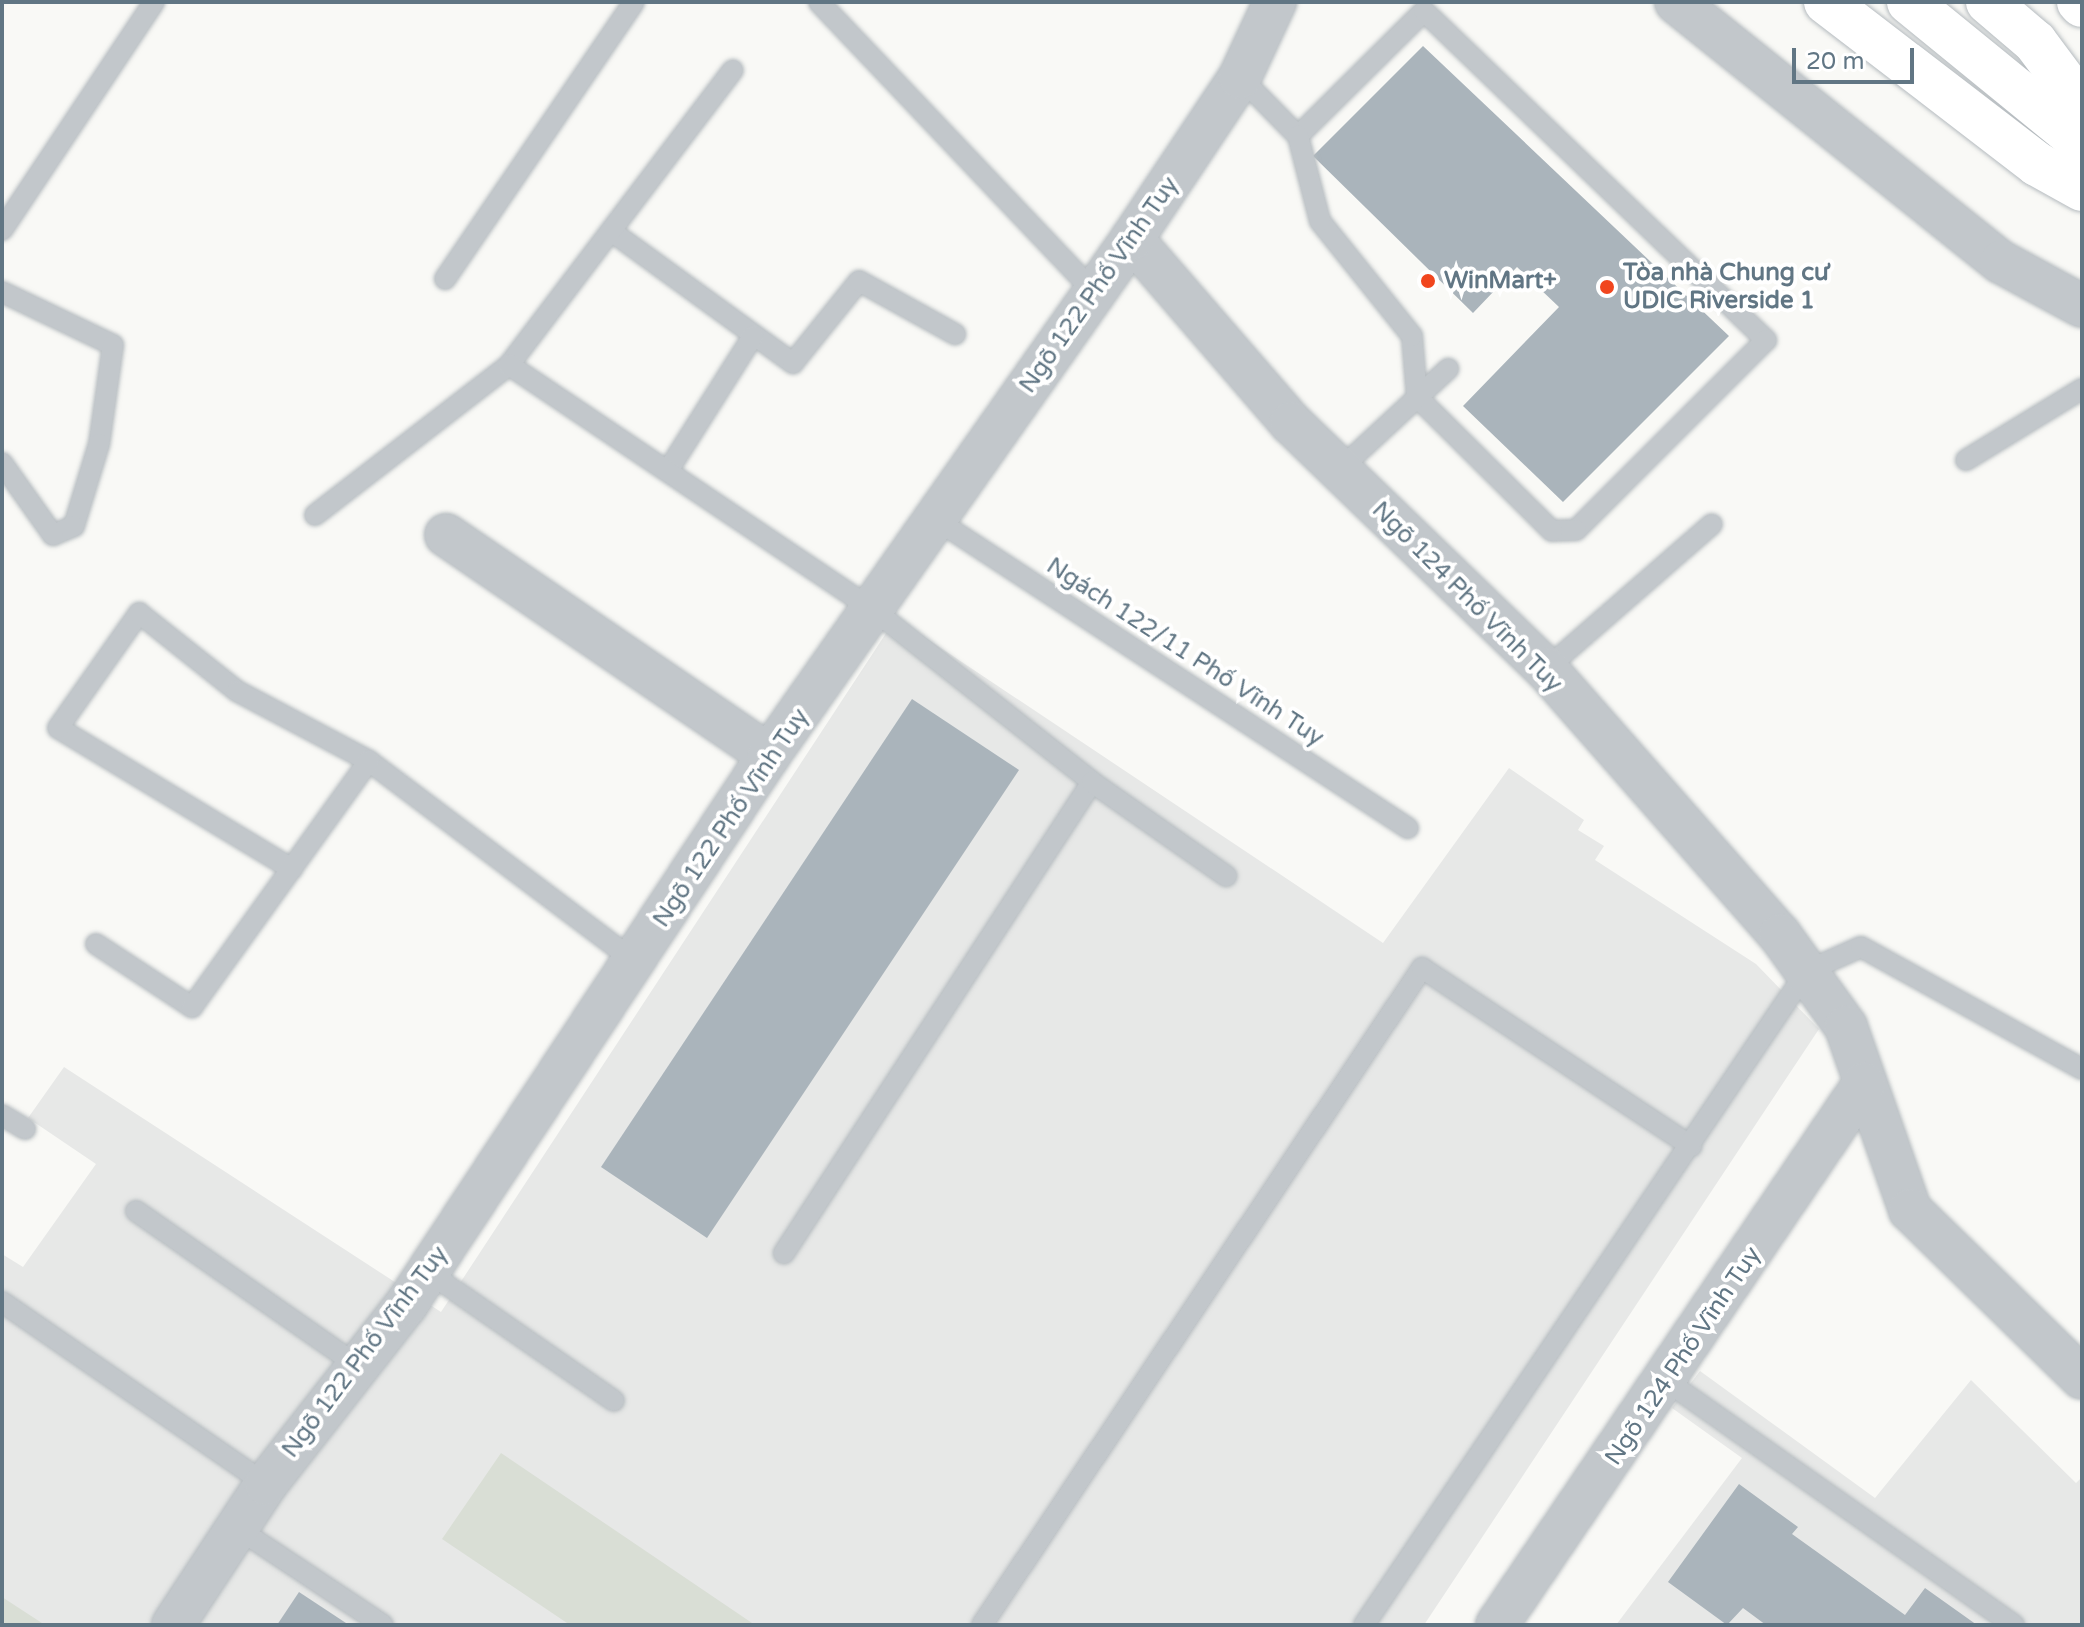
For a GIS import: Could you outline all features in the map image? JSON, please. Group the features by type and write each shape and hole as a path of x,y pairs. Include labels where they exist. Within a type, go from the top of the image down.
{"main road":[{"path":"1826,2 2037,164 2082,189"},
{"path":"1909,2 2082,143"},
{"path":"1988,2 2035,42 2082,105"}],"street":[{"name":"Ngõ 122 Phố Vĩnh Tuy","path":"173,1625 266,1484 428,1272 636,962 769,755 875,611 935,519 1132,239 1240,77 1275,2"},
{"path":"1676,2 2001,262 2082,306"},
{"name":"Ngõ 124 Phố Vĩnh Tuy","path":"1132,239 1339,470 1546,669 1807,971 1846,1027 1910,1210 2082,1378"},
{"path":"446,535 769,755"},
{"name":"Ngõ 124 Phố Vĩnh Tuy","path":"1497,1625 1668,1382 1864,1084"}],"lane":[{"path":"2,230 10,199 154,2"},
{"path":"445,279 634,2"},
{"path":"819,2 1095,293"},
{"path":"1240,77 1298,136 1320,221 1412,336 1417,397 1552,531 1576,530 1766,340 1424,11 1298,136"},
{"path":"315,515 509,365 733,70"},
{"path":"611,231 793,363 859,281 955,334"},
{"path":"2,292 113,345 99,444 74,526 53,535 2,463"},
{"path":"669,469 753,336"},
{"path":"509,365 669,469 875,611 1092,782 1226,876"},
{"path":"1339,470 1448,369"},
{"path":"1966,460 2082,389"},
{"name":"Ngách 122/11 Phố Vĩnh Tuy","path":"935,519 1408,828"},
{"path":"1546,669 1712,524"},
{"path":"292,869 58,728 139,613 237,691 369,761 636,962"},
{"path":"96,944 192,1007 369,761"},
{"path":"784,1253 1092,782"},
{"path":"1364,1625 1807,971 1861,947 2082,1069"},
{"path":"982,1625 1422,968 1691,1146"},
{"path":"2,1115 25,1129"},
{"path":"136,1211 357,1365"},
{"path":"428,1272 614,1401"},
{"path":"2,1302 266,1484"},
{"path":"1668,1382 2014,1625"},
{"path":"237,1528 383,1625"}],"shaded area":[{"path":"896,618 1383,943 1509,768 1584,820 1578,830 1604,846 1595,860 1756,964 1819,1029 1424,1625 2,1625 2,1254 23,1267 96,1164 28,1118 64,1067 441,1312"},
{"path":"1700,1371 1875,1498 1971,1380 2076,1483 2082,1477 2082,1625 1616,1625 1742,1458 1672,1408"},
{"path":"501,1453 755,1625 570,1625 442,1539"},
{"path":"2,1597 45,1625 2,1625"}],"building":[{"name":"Tòa nhà Chung cư UDIC Riverside 1","path":"1423,46 1729,336 1563,502 1463,406 1559,307 1517,267 1473,313 1313,156"},
{"path":"912,699 1019,770 707,1238 601,1167"},
{"path":"1739,1484 1798,1527 1792,1534 1905,1615 1925,1588 1977,1625 1766,1625 1743,1608 1727,1625 1668,1582"},
{"path":"299,1592 349,1625 277,1625"}],"place":[{"name":"WinMart+","path":"1428,281"},
{"name":"Tòa nhà Chung cư UDIC Riverside 1","path":"1607,287"}]}
